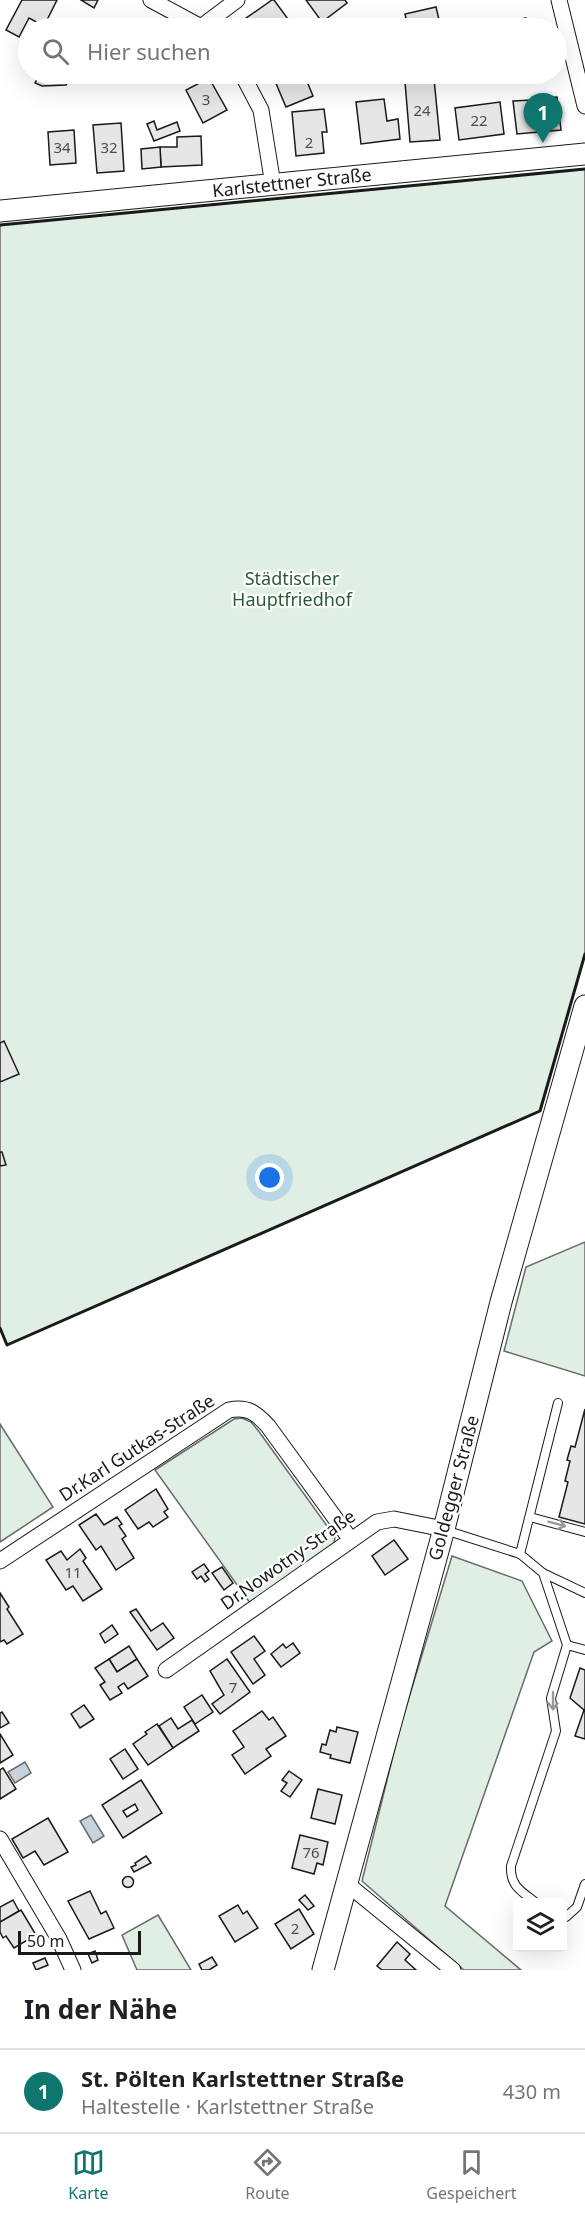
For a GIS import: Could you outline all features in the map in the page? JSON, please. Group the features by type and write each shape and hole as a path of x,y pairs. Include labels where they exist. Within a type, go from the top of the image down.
{"street":[{"path":"151,0 184,18"},
{"path":"214,18 237,0"},
{"path":"559,0 563,18"},
{"path":"567,33 585,106"},
{"path":"247,84 261,110 273,184"},
{"name":"Karlstettner Straße","path":"0,211 585,154"},
{"name":"Goldegger Straße","path":"323,1970 444,1529 501,1302 585,1006"},
{"name":"Dr.Karl Gutkas-Straße","path":"0,1561 230,1410 242,1408 257,1414 268,1426 351,1540"},
{"name":"Dr.Nowotny-Straße","path":"166,1670 384,1519 444,1529"},
{"path":"0,1839 59,1939 73,1970"},
{"path":"346,1882 453,1970"}],"lane":[{"path":"520,1554 558,1403"},
{"path":"530,1517 585,1532"},
{"path":"444,1529 520,1554 543,1573 585,1593"},
{"path":"529,1898 518,1890 511,1877 511,1866 556,1731 551,1698 567,1645 543,1573"},
{"path":"567,1645 585,1650"},
{"path":"567,1916 577,1908 585,1884"}],"green space":[{"name":"Städtischer Hauptfriedhof","path":"585,169 585,954 540,1111 7,1345 0,1328 0,225"},
{"path":"585,1242 585,1376 504,1351 526,1267"},
{"path":"242,1418 251,1422 260,1433 335,1537 334,1543 250,1603 155,1470 234,1419"},
{"path":"0,1424 53,1507 0,1542"},
{"path":"452,1556 522,1581 552,1641 534,1652 445,1906 521,1970 464,1970 362,1881 401,1724"},
{"path":"158,1915 191,1970 137,1970 122,1935"}],"shaded area":[{"path":"25,1762 31,1773 15,1783 8,1772"},
{"path":"91,1815 104,1836 93,1843 80,1821"}],"building":[{"path":"22,0 57,0 48,18 18,18 18,36 6,30"},
{"path":"81,0 98,0 94,8"},
{"path":"274,0 287,18 246,18"},
{"path":"306,0 345,0 347,3 327,18 319,18"},
{"path":"436,7 439,18 406,18 405,14"},
{"path":"37,84 67,84 66,85 42,86"},
{"path":"198,84 212,84 227,110 203,123 186,90"},
{"path":"276,84 308,84 313,96 286,107"},
{"path":"405,84 434,84 440,140 410,142"},
{"path":"557,97 561,130 517,134 513,101 532,100 533,111 540,110 539,99"},
{"path":"384,99 387,121 398,119 400,139 361,144 356,102"},
{"path":"500,102 504,134 459,140 455,108"},
{"path":"324,109 327,132 322,132 324,153 296,156 292,112"},
{"path":"154,121 157,130 177,122 180,131 154,141 147,124"},
{"path":"121,123 124,171 97,173 93,125"},
{"path":"74,130 76,163 50,165 48,132"},
{"path":"201,136 202,165 161,167 160,147 177,147 177,137"},
{"path":"160,147 161,167 142,169 141,149"},
{"path":"4,1041 19,1074 0,1082 0,1043"},
{"path":"0,1152 2,1152 6,1165 0,1166"},
{"path":"585,1409 585,1524 559,1517 568,1482 565,1481 570,1461 567,1460 571,1446 575,1447"},
{"path":"156,1489 168,1509 164,1512 168,1517 153,1527 149,1522 138,1529 125,1510"},
{"path":"96,1514 104,1525 117,1517 122,1524 119,1526 126,1536 122,1539 134,1558 116,1570 101,1546 96,1550 79,1525"},
{"path":"394,1540 408,1559 385,1575 372,1556"},
{"path":"80,1549 86,1558 83,1561 102,1589 83,1601 73,1586 66,1590 46,1560 61,1551 67,1560"},
{"path":"204,1564 209,1571 205,1574 209,1579 205,1582 201,1576 197,1579 192,1572"},
{"path":"222,1567 233,1583 224,1590 212,1573"},
{"path":"0,1593 23,1634 7,1644 4,1640 0,1642"},
{"path":"136,1609 151,1631 163,1623 174,1638 157,1650 130,1612"},
{"path":"112,1625 118,1634 105,1643 100,1634"},
{"path":"254,1636 265,1651 254,1659 265,1675 253,1684 231,1652"},
{"path":"293,1643 300,1653 281,1667 271,1654 283,1644 286,1648"},
{"path":"129,1646 137,1659 117,1672 109,1659"},
{"path":"109,1659 117,1672 137,1659 148,1676 128,1689 124,1683 118,1687 122,1693 110,1700 100,1685 105,1682 95,1668"},
{"path":"227,1659 250,1692 220,1714 212,1704 224,1695 210,1671"},
{"path":"580,1668 585,1670 585,1739 575,1736 584,1710 570,1698"},
{"path":"202,1695 213,1712 195,1724 184,1707"},
{"path":"84,1705 94,1719 80,1728 71,1714"},
{"path":"262,1711 269,1720 273,1717 286,1736 266,1749 271,1756 245,1774 232,1755 244,1747 233,1731"},
{"path":"2,1712 9,1723 0,1728 0,1713"},
{"path":"171,1718 178,1729 192,1720 199,1731 173,1748 159,1726"},
{"path":"157,1724 173,1748 148,1765 133,1744"},
{"path":"337,1727 358,1732 350,1763 330,1758 331,1755 320,1752 322,1744 326,1745 330,1730 336,1732"},
{"path":"0,1734 13,1755 0,1763"},
{"path":"125,1749 138,1769 123,1779 110,1759"},
{"path":"3,1768 16,1789 0,1799 0,1770"},
{"path":"289,1771 302,1780 290,1797 281,1791 287,1783 282,1780"},
{"path":"141,1780 162,1813 123,1838 102,1805","holes":["135,1804 138,1810 127,1817 123,1811"]},
{"path":"318,1789 342,1795 335,1824 311,1818"},
{"path":"48,1818 68,1852 44,1865 35,1851 23,1858 12,1839"},
{"path":"300,1835 328,1842 323,1865 317,1863 314,1874 292,1868"},
{"path":"146,1856 151,1863 134,1872 131,1867"},
{"path":"128,1876 134,1882 128,1888 122,1882"},
{"path":"90,1891 101,1914 106,1911 114,1928 89,1939 68,1901"},
{"path":"305,1895 314,1906 308,1910 299,1900"},
{"path":"13,1900 19,1911 0,1922 0,1907"},
{"path":"238,1905 243,1914 247,1911 258,1928 235,1942 219,1916"},
{"path":"299,1909 314,1934 291,1949 275,1924"},
{"path":"21,1910 36,1935 14,1948 6,1936 3,1938 0,1932 0,1922"},
{"path":"397,1942 410,1954 405,1960 416,1970 382,1970 377,1966"},
{"path":"95,1951 98,1960 92,1963 88,1954"},
{"path":"212,1957 217,1965 209,1970 202,1970 199,1964"},
{"path":"45,1958 48,1965 36,1970 33,1963"}],"wall":[{"path":"0,225 585,169"},
{"path":"0,1328 7,1345 540,1111 585,954"}],"place":[{"name":"St. Pölten Karlstettner Straße","path":"543,143"}]}
